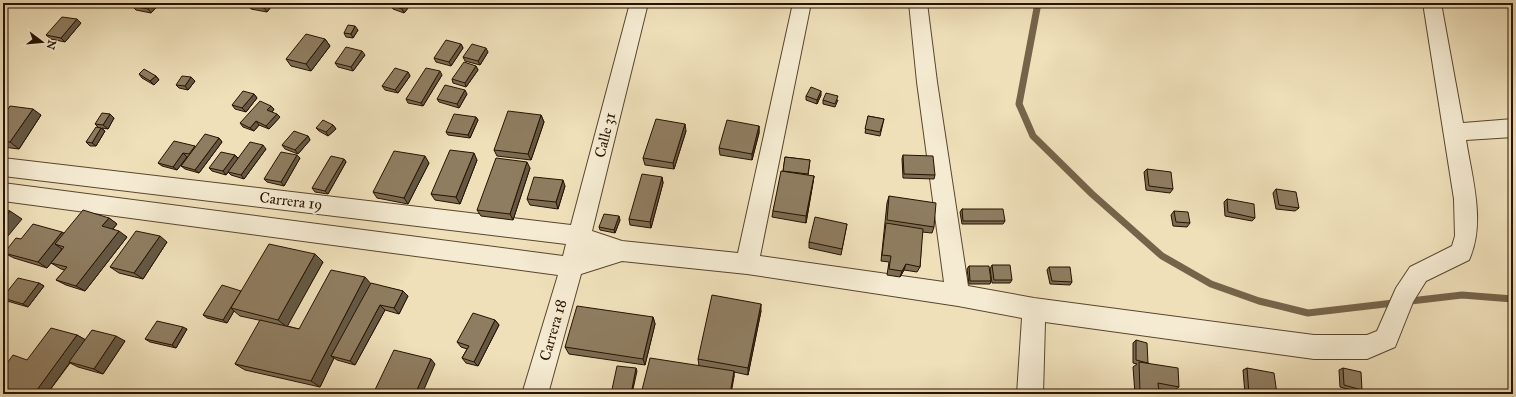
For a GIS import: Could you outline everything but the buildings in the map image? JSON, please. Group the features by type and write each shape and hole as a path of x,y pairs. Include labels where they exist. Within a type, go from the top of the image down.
{"street":[{"name":"Calle 31","path":"572,266 640,3"},
{"path":"748,264 802,3"},
{"path":"912,3 927,82 958,295"},
{"path":"572,266 622,251 748,264 958,295 1034,309 1314,347 1366,347 1386,339 1404,296 1418,274 1461,253 1466,236 1465,199 1432,3"},
{"path":"1454,132 1513,128"},
{"name":"Carrera 19","path":"3,167 579,236 622,251"},
{"name":"Carrera 19","path":"3,192 572,266"},
{"name":"Carrera 18","path":"535,394 572,266"},
{"path":"1030,394 1034,309"}],"waterway":[{"path":"1038,3 1019,104 1033,136 1092,194 1162,256 1211,284 1259,301 1308,313 1462,295 1513,299"}]}
